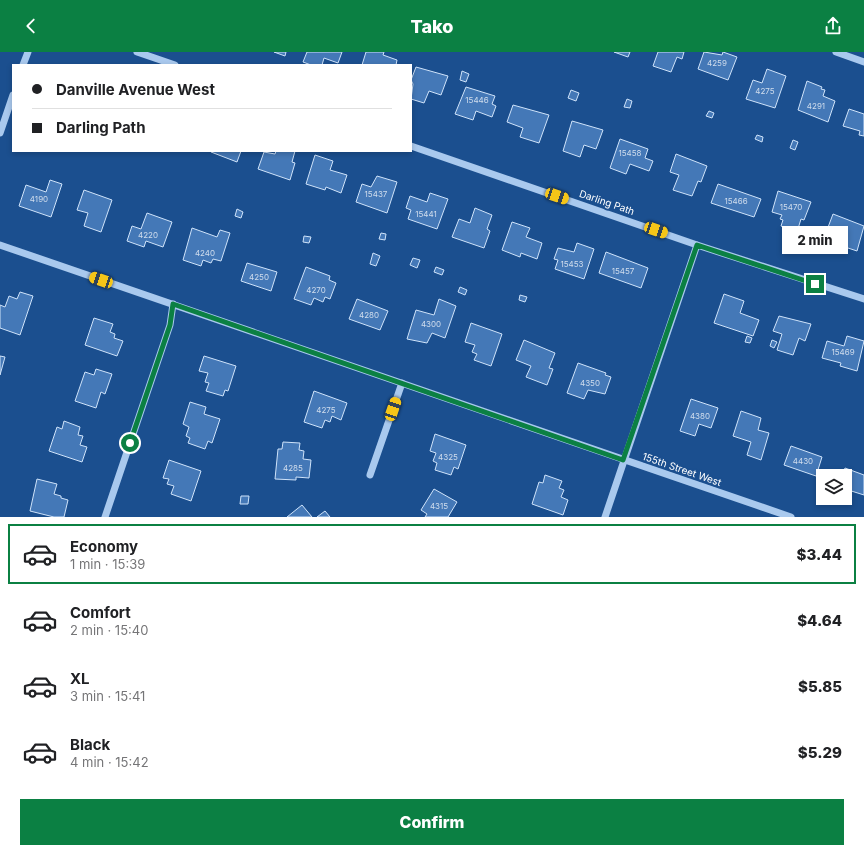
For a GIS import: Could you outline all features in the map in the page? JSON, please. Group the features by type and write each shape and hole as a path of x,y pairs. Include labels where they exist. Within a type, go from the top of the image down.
{"street":[{"path":"23,64 28,52"},
{"path":"137,52 172,64"},
{"path":"836,52 864,62"},
{"path":"0,133 12,98"},
{"name":"Darling Path","path":"412,146 697,245 857,298 864,299"},
{"name":"155th Street West","path":"0,245 791,517"},
{"path":"605,517 623,460 697,245"},
{"path":"105,517 170,325 173,304"},
{"path":"370,475 402,383"}],"building":[{"path":"274,52 286,52 285,56"},
{"path":"307,52 342,52 338,63 324,58 322,64 308,64 303,62"},
{"path":"366,52 384,52 383,55 397,60 396,64 362,64"},
{"path":"614,52 630,52 628,57"},
{"path":"658,52 684,52 682,59 677,57 671,72 653,66"},
{"path":"704,52 722,55 723,52 737,57 728,80 698,69"},
{"path":"416,67 448,76 441,95 429,91 424,103 412,99 412,77"},
{"path":"767,69 786,76 775,108 746,99 753,80 762,83"},
{"path":"462,71 469,74 466,82 460,80"},
{"path":"807,81 822,87 821,89 825,90 823,96 835,101 828,122 798,110"},
{"path":"466,87 495,96 492,104 496,106 492,117 476,111 473,120 455,114"},
{"path":"571,90 579,93 576,101 568,98"},
{"path":"627,99 632,101 630,108 624,107"},
{"path":"513,105 549,115 539,143 520,137 523,128 507,122"},
{"path":"849,109 864,114 864,136 859,135 860,131 843,126"},
{"path":"709,111 714,113 712,118 706,116"},
{"path":"572,121 603,130 596,149 584,145 580,157 563,151"},
{"path":"757,135 763,137 762,142 755,139"},
{"path":"620,139 648,149 645,158 653,161 649,171 630,164 626,174 610,168"},
{"path":"793,140 798,142 795,150 790,148"},
{"path":"211,152 241,152 237,162"},
{"path":"264,152 275,154 276,152 295,152 292,162 295,163 290,180 258,169"},
{"path":"676,154 707,166 701,182 698,181 692,196 673,190 679,175 670,172"},
{"path":"315,155 333,161 330,170 347,175 341,193 326,187 325,190 306,184"},
{"path":"377,176 397,182 387,213 356,202 362,184 371,187"},
{"path":"50,180 62,184 51,217 19,206 26,185 46,192"},
{"path":"718,184 761,199 754,217 711,203"},
{"path":"84,190 112,200 101,232 84,226 88,213 77,210"},
{"path":"778,191 811,202 804,220 801,219 797,232 781,226 783,220 780,219 782,215 772,212"},
{"path":"430,193 448,199 437,229 408,219 411,210 406,208 410,196 427,202"},
{"path":"475,208 492,215 487,229 490,231 484,248 452,237 459,219 470,223"},
{"path":"237,209 243,212 241,218 235,216"},
{"path":"147,213 172,222 163,247 146,241 144,247 127,241 132,226 141,229"},
{"path":"833,214 864,226 857,251 839,245 842,236 827,230"},
{"path":"512,222 530,228 526,237 542,243 537,259 521,253 520,257 502,250"},
{"path":"192,228 217,237 220,230 230,233 221,261 213,259 211,263 203,260 201,266 183,260"},
{"path":"381,233 386,234 385,240 379,239"},
{"path":"304,236 311,237 309,243 303,242"},
{"path":"577,243 594,249 584,279 555,269 558,260 554,259 558,248 574,252"},
{"path":"606,252 648,268 641,288 599,273"},
{"path":"373,253 380,256 376,266 370,264"},
{"path":"413,258 420,260 417,268 410,265"},
{"path":"247,263 277,272 271,291 241,281"},
{"path":"306,267 330,276 329,280 336,283 330,299 325,297 323,302 314,298 311,305 294,299"},
{"path":"436,267 444,270 442,275 434,272"},
{"path":"460,287 467,290 465,295 458,292"},
{"path":"20,292 33,296 20,335 0,328 0,305 5,307 9,296 17,299"},
{"path":"724,294 744,301 740,313 759,320 753,336 714,323"},
{"path":"520,295 527,297 525,302 519,300"},
{"path":"357,299 388,311 380,330 349,319"},
{"path":"439,299 456,306 445,338 432,333 427,343 407,339 416,310 434,315"},
{"path":"779,316 811,324 805,341 799,338 793,355 777,350 782,334 773,331"},
{"path":"94,318 113,324 110,332 115,334 114,338 123,341 117,356 85,345"},
{"path":"471,323 502,334 491,366 474,360 477,354 472,352 475,345 465,342"},
{"path":"747,336 752,338 750,343 745,342"},
{"path":"847,336 864,341 857,371 840,366 841,363 822,358 827,341 844,346"},
{"path":"524,340 555,353 549,368 553,369 547,385 526,377 531,366 516,360"},
{"path":"772,340 777,342 774,348 770,346"},
{"path":"0,356 5,357 0,375"},
{"path":"204,356 236,366 228,391 225,390 223,396 206,391 209,383 205,382 208,373 199,371"},
{"path":"578,363 606,373 605,375 611,377 605,394 588,390 584,399 567,393"},
{"path":"96,369 112,374 105,394 101,392 96,408 75,401 85,372 94,375"},
{"path":"314,391 347,403 341,420 332,416 330,422 325,420 322,428 304,422"},
{"path":"691,399 718,408 711,428 699,424 695,436 680,431"},
{"path":"190,402 206,407 204,414 220,419 212,443 208,441 205,449 188,443 190,438 186,436 189,427 183,424"},
{"path":"741,411 761,418 758,430 769,433 761,460 747,455 751,442 733,436"},
{"path":"64,421 80,427 78,435 83,436 80,445 87,447 82,462 49,451 57,427 62,429"},
{"path":"435,434 466,445 458,469 454,467 451,475 435,470 437,463 433,461 436,453 430,451"},
{"path":"283,442 300,443 299,450 304,451 303,459 311,460 309,478 296,477 296,480 275,479 278,449 282,449"},
{"path":"791,446 822,457 818,469 816,469 816,476 784,465"},
{"path":"169,460 201,471 191,501 171,494 174,486 167,484 169,479 163,478"},
{"path":"852,471 864,475 864,495 852,491"},
{"path":"545,475 562,481 559,488 564,490 561,497 568,500 563,515 532,504 539,482 543,483"},
{"path":"37,479 57,484 54,494 68,500 64,517 54,517 30,511"},
{"path":"434,489 457,502 448,517 425,517 427,514 421,510"},
{"path":"241,496 249,496 248,504 240,504"},
{"path":"302,505 312,517 287,517"},
{"path":"325,511 330,517 317,517"}],"route":[{"path":"130,443 170,325 173,304 623,460 697,245 815,284"}]}
